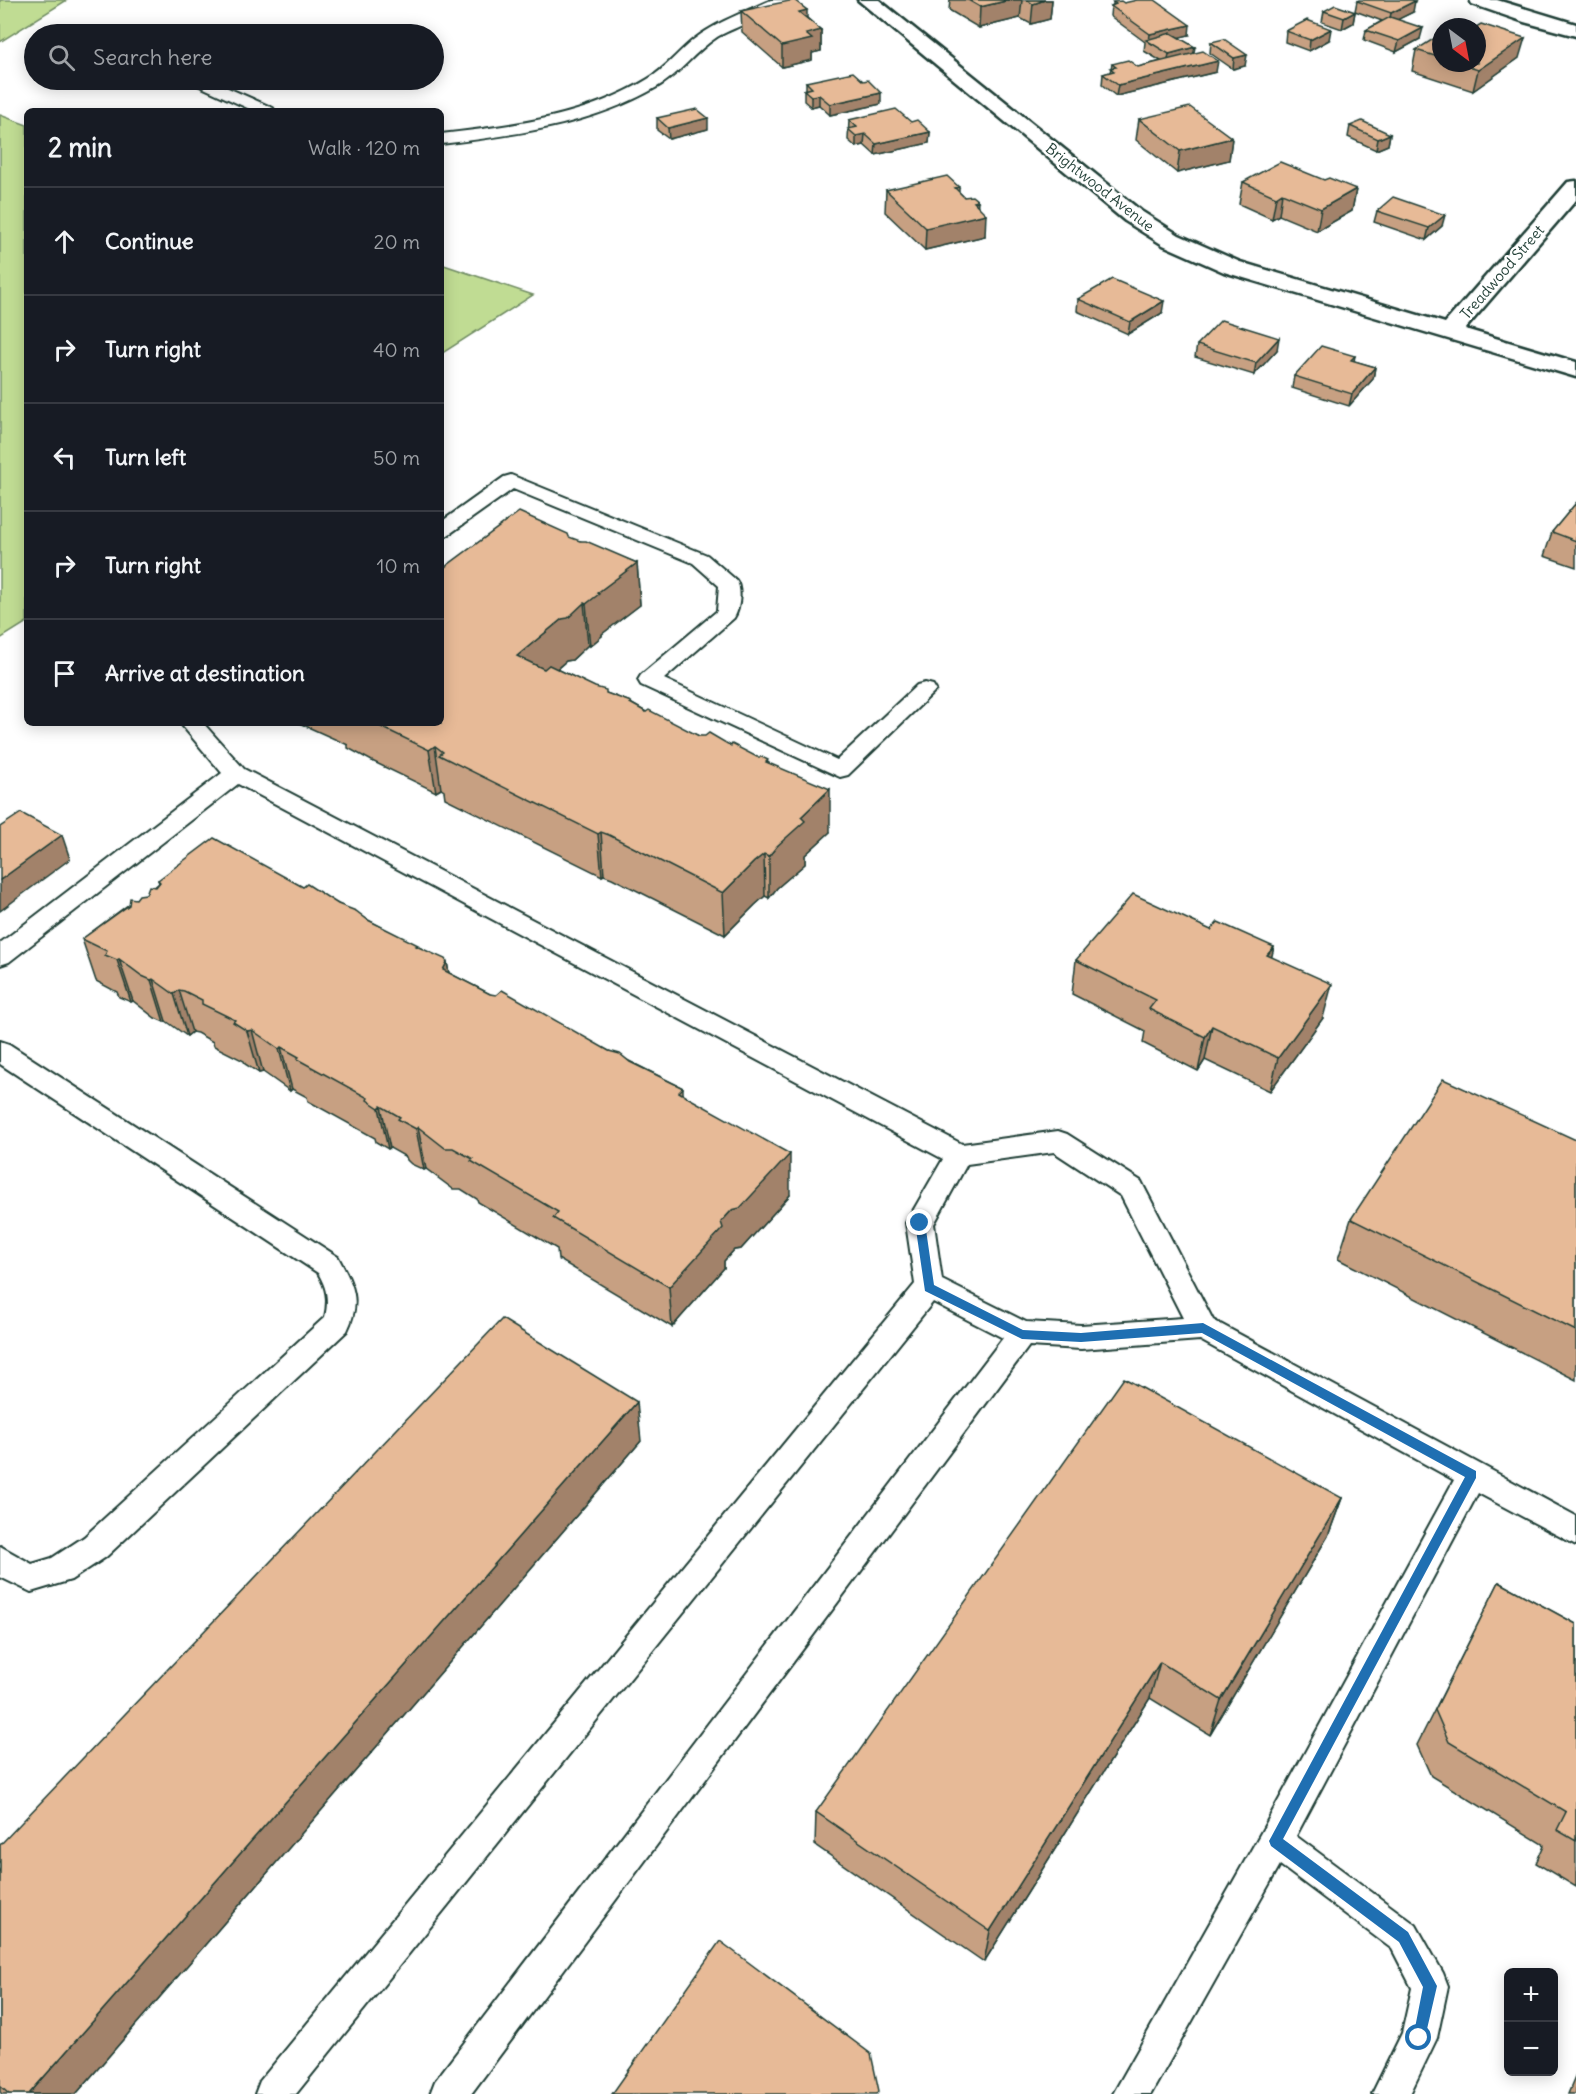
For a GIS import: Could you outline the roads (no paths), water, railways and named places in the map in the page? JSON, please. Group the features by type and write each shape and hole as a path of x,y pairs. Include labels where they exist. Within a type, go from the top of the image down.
{"street":[{"name":"Brightwood Avenue","path":"867,0 1133,216 1171,240 1232,267 1576,370"},
{"path":"1479,0 1576,30"},
{"name":"Treadwood Street","path":"1451,331 1576,187"}],"lane":[{"path":"444,139 548,122 629,96 654,83 673,69 690,50 704,40 742,18 783,0"},
{"path":"220,90 260,108"},
{"path":"444,529 511,482 700,559 729,584 727,613 649,680 840,770 925,690"},
{"path":"193,726 236,774 959,1155 1058,1141 1131,1189 1203,1328"},
{"path":"0,956 236,774"},
{"path":"0,1051 328,1265 344,1301 337,1323 95,1547 60,1570 31,1578 0,1560"},
{"path":"273,2094 929,1287 920,1223 959,1155"},
{"path":"929,1287 1022,1334 1081,1337 1203,1328 1576,1532"},
{"path":"448,2094 1022,1334"},
{"path":"1131,2094 1275,1841 1472,1475"},
{"path":"1275,1841 1404,1937 1430,1986 1419,2038 1390,2094"}]}
